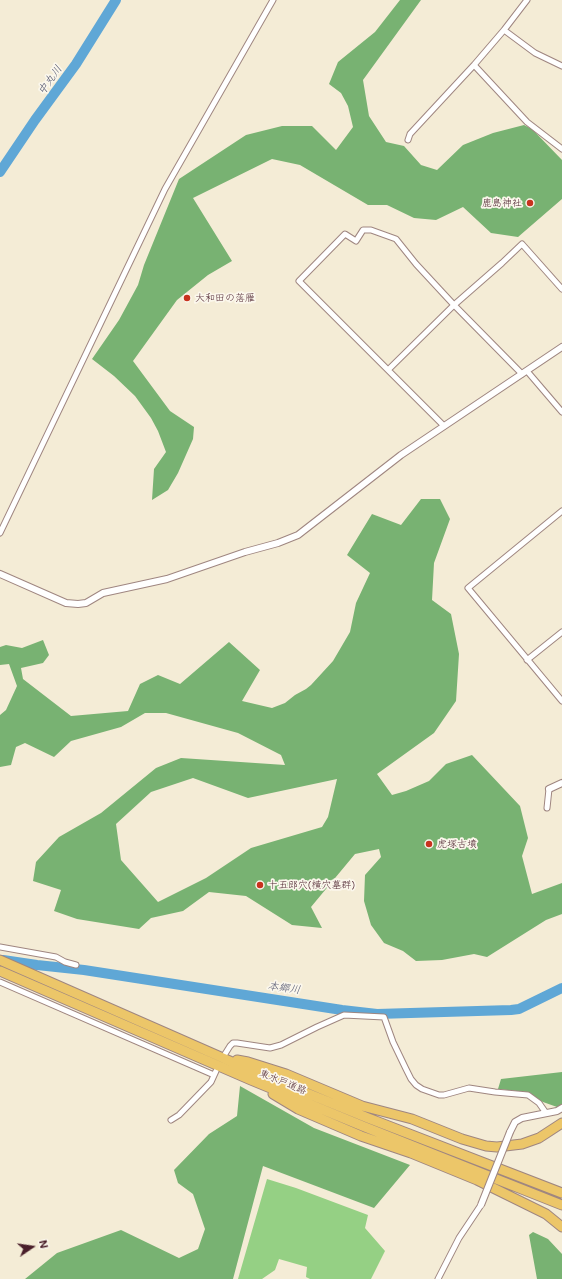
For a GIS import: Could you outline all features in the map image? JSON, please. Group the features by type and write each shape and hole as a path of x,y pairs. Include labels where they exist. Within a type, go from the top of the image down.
{"highway":[{"name":"東水戸道路","path":"0,960 368,1118 562,1193"},
{"name":"東水戸道路","path":"0,971 215,1070 251,1080 372,1130 562,1205"},
{"path":"221,1055 286,1074 362,1106 412,1119 462,1139 486,1146 497,1147 522,1144 539,1138 562,1122"},
{"path":"251,1080 298,1109 361,1136 411,1153 477,1180 546,1214 562,1227"}],"street":[{"path":"0,533 165,189 273,0"},
{"path":"408,140 410,134 474,65 527,0"},
{"path":"504,30 535,53 562,66"},
{"path":"474,65 527,122 562,148"},
{"path":"444,426 389,369 299,281 345,234 356,241 363,230 371,230 396,239 416,264 454,305 525,372 562,412"},
{"path":"389,369 454,305 522,244 562,289"},
{"path":"0,574 66,603 78,604 86,603 104,592 167,579 245,552 278,544 298,534 329,512 401,455 562,347"},
{"path":"562,511 468,588 562,701"},
{"path":"528,660 562,632"},
{"path":"547,808 549,789 562,784"},
{"path":"0,947 51,956 76,965"},
{"path":"0,982 215,1070 211,1082 179,1115 171,1120"},
{"path":"221,1055 233,1043 237,1042 270,1048 281,1045 317,1026 344,1015 384,1017 392,1042 411,1079 422,1089 444,1096 469,1088 528,1095 539,1103 546,1113"},
{"path":"438,1279 459,1238 481,1205 515,1122 522,1118 562,1108"}],"green space":[{"path":"400,0 421,0 363,80 369,116 386,142 404,146 421,165 437,170 463,145 493,133 524,125 532,129 562,160 562,199 518,237 491,233 463,207 436,220 414,218 387,205 368,205 300,165 272,159 193,198 232,261 208,275 177,300 133,361 170,411 194,427 193,439 178,473 168,490 152,500 154,469 166,452 158,431 151,418 135,396 114,376 92,359 119,320 138,285 144,265 179,179 246,135 282,126 312,126 336,150 353,127 348,106 341,93 329,84 338,62 375,32"},
{"path":"421,499 440,499 450,519 434,563 432,600 451,614 459,654 456,701 434,733 377,774 392,795 406,791 429,781 446,764 472,755 520,806 528,838 522,856 532,894 562,883 562,914 546,920 487,957 474,954 442,960 416,961 403,951 384,943 371,925 364,901 365,875 381,857 379,849 355,854 311,907 322,928 292,925 246,896 209,892 183,911 151,918 139,929 77,919 54,911 61,890 33,881 36,862 59,837 101,813 156,768 181,758 285,765 281,755 238,733 166,713 145,713 121,727 71,741 54,757 25,743 16,747 11,765 0,767 0,715 6,710 17,686 9,664 0,665 0,647 6,645 22,648 43,640 49,655 43,663 21,668 23,679 71,716 128,711 140,684 158,675 180,684 229,642 260,670 242,701 272,708 285,703 311,685 333,661 350,632 356,603 370,573 347,555 372,514 401,525","holes":["193,778 248,798 337,779 328,817 322,827 251,848 206,878 158,902 121,860 116,824 151,792"]},
{"path":"562,1072 562,1105 557,1107 543,1102 526,1092 498,1089 501,1079"},
{"path":"240,1086 314,1128 410,1165 374,1208 263,1166 233,1279 25,1279 57,1253 121,1230 179,1258 198,1249 205,1229 193,1194 178,1183 174,1170 209,1134 237,1116"},
{"path":"267,1179 296,1188 368,1215 365,1228 385,1251 371,1279 310,1279 306,1277 307,1267 279,1259 275,1270 262,1279 238,1279"},
{"path":"533,1232 548,1239 562,1254 562,1279 537,1279 529,1235"}],"waterway":[{"name":"中丸川","path":"0,172 35,120 76,64 116,0"},
{"name":"本郷川","path":"3,960 84,970 342,1010 377,1014 519,1009 562,988"}],"place":[{"name":"鹿島神社","path":"530,203"},
{"name":"大和田の落雁","path":"187,298"},
{"name":"虎塚古墳","path":"429,844"},
{"name":"十五郎穴(横穴墓群)","path":"260,885"}]}
